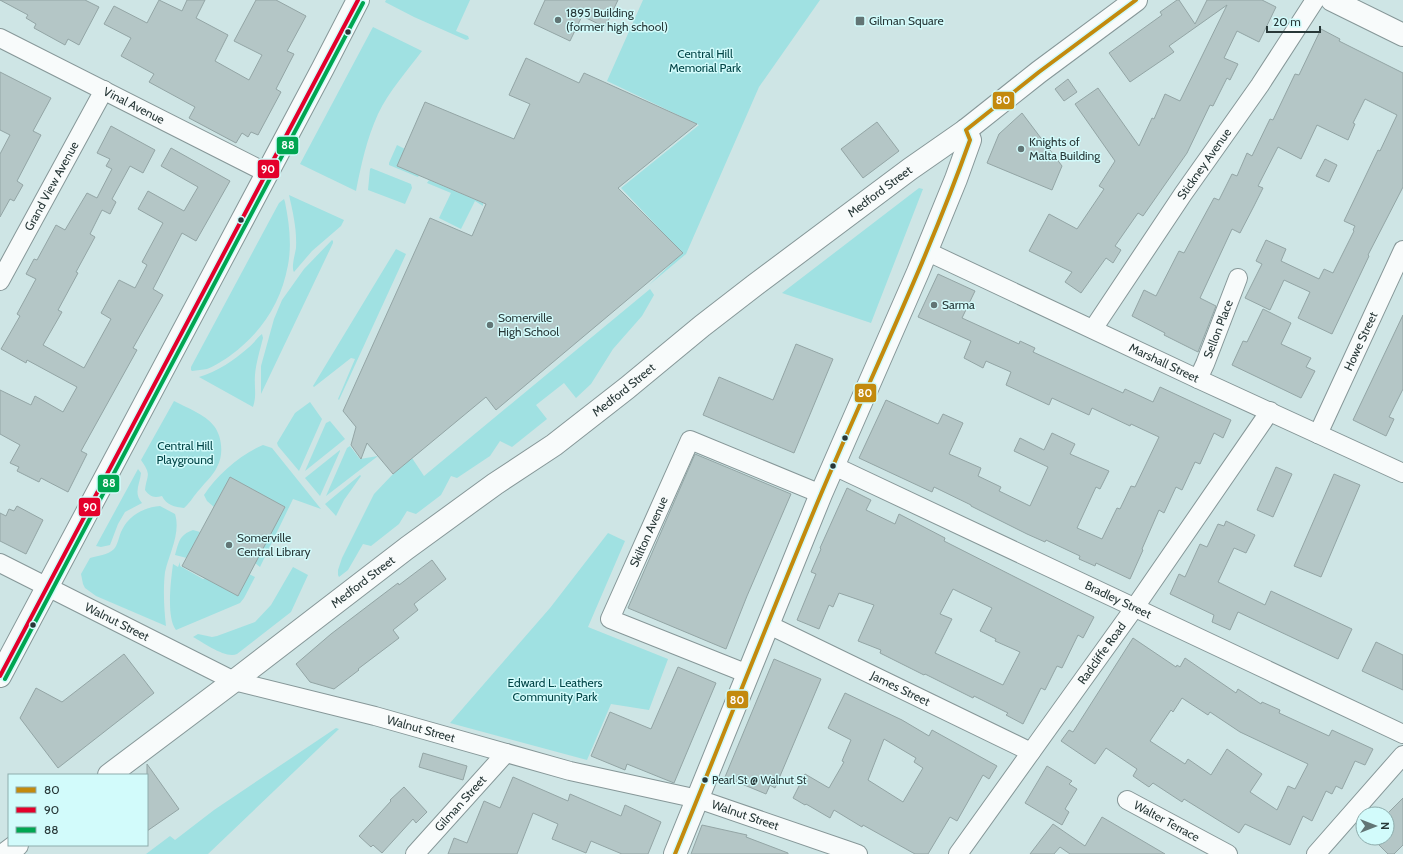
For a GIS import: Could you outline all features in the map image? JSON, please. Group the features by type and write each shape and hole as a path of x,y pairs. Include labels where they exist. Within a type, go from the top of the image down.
{"main road":[{"path":"0,676 358,0"},
{"name":"Medford Street","path":"110,774 407,548 496,484 554,445 610,402 702,326 755,285 910,168 966,130 1039,72 1136,0"},
{"path":"1332,0 1403,35"},
{"path":"675,854 821,494 926,251 968,148 970,140 966,130"},
{"path":"5,854 16,846"}],"street":[{"name":"Stickney Avenue","path":"1093,329 1183,194 1260,85 1315,0"},
{"name":"Vinal Avenue","path":"0,38 267,173"},
{"name":"Grand View Avenue","path":"0,281 104,90"},
{"name":"Howe Street","path":"1318,434 1403,250"},
{"name":"Marshall Street","path":"926,251 1198,379 1403,473"},
{"name":"Sellon Place","path":"1198,379 1206,364 1238,278"},
{"name":"Radcliffe Road","path":"958,854 1135,607 1270,411"},
{"name":"Skilton Avenue","path":"748,674 610,618 690,440 821,494"},
{"name":"Bradley Street","path":"834,466 1403,734"},
{"name":"Walnut Street","path":"0,563 234,681 375,716 570,771 698,799 858,854"},
{"name":"James Street","path":"769,625 1031,752"},
{"name":"Gilman Street","path":"415,854 506,753"},
{"path":"1316,854 1403,755"},
{"name":"Walter Terrace","path":"1127,800 1228,854"}],"green space":[{"path":"386,0 470,0 456,31 468,36 469,39 466,40 414,17 385,2"},
{"name":"Central Hill Memorial Park","path":"643,0 820,0 759,87 686,254 649,285 682,253 621,188 699,125 607,81"},
{"path":"373,27 422,51 393,89 378,114 365,152 356,191 300,164"},
{"path":"397,145 405,149 419,175 418,177 389,165"},
{"path":"371,168 411,184 412,188 405,204 368,190"},
{"path":"429,180 483,203 483,206 475,201 461,229 439,218 451,193 427,183"},
{"path":"919,188 923,189 871,323 782,293"},
{"path":"289,195 344,220 341,226 312,251 294,272 293,264 296,248 296,234"},
{"path":"284,199 290,233 290,249 285,279 275,304 252,337 231,355 207,369 192,371 191,367 279,203"},
{"path":"332,240 333,243 261,394 261,366 274,319 282,300 304,269"},
{"path":"396,249 406,254 339,400 338,399 355,359 351,358 314,387 313,386"},
{"path":"650,289 654,295 642,316 613,349 591,384 576,398 564,383 536,405 547,419 512,447 500,441 490,456 457,478 451,476 441,495 416,514 407,511 399,524 371,546 363,544 348,570 339,577 338,570 342,558 374,494 393,474 412,458 424,476"},
{"path":"262,334 263,338 256,370 255,399 253,407 199,377 219,369 231,361"},
{"name":"Central Hill Playground","path":"174,401 206,418 217,430 221,446 221,457 215,470 184,508 174,506 166,502 162,496 150,496 145,490 148,472 141,460"},
{"path":"310,402 322,419 299,471 277,443 295,413"},
{"path":"330,421 345,439 305,471 326,423"},
{"path":"263,445 272,448 321,509 293,499 260,567 255,563 285,507 230,477 214,507 207,501 204,495 209,487 230,466 246,454"},
{"path":"350,446 360,459 378,456 326,496 347,448"},
{"path":"340,451 320,496 305,478"},
{"path":"138,469 141,473 137,492 142,503 125,512 118,524 110,545 101,547 96,546"},
{"path":"360,475 361,476 344,500 336,516 325,504"},
{"path":"160,506 175,514 177,529 165,572 164,599 166,626 96,596 85,588 81,574 90,558 106,554 114,549 125,525 133,516 143,510"},
{"path":"193,530 200,532 187,558 175,555 182,537"},
{"name":"Edward L. Leathers Community Park","path":"608,533 625,541 588,627 668,659 649,710 611,704 587,760 450,723 550,608"},
{"path":"180,562 180,566 238,596 249,574 255,577 240,603 176,630 171,616 170,588 173,564 178,567"},
{"path":"293,567 308,575 291,612 237,654 232,655 221,652 193,637 198,634 212,637 217,636 255,622 271,605"},
{"path":"336,728 339,729 208,854 146,854 170,836 175,840 214,810"}],"building":[{"path":"0,0 85,0 99,7 79,45 68,39 65,45 34,28 36,24 26,18 28,15"},
{"path":"159,0 182,11 187,0 205,0 196,18 228,35 215,61 249,80 262,55 234,41 256,0 276,0 306,16 287,51 294,54 276,89 281,92 258,135 251,132 248,137 242,133 236,143 189,118 195,107 149,82 154,74 121,56 131,38 104,24 114,6 147,23"},
{"name":"1895 Building (former high school)","path":"545,0 618,0 605,27 582,16 570,41 534,24"},
{"path":"1179,0 1195,24 1207,0 1262,0 1276,7 1259,42 1237,31 1224,58 1238,64 1230,80 1227,78 1213,106 1210,105 1187,153 1143,216 1138,213 1115,246 1121,250 1113,263 1106,258 1081,293 1065,282 1072,272 1029,251 1049,214 1077,229 1104,189 1099,186 1115,161 1075,104 1098,88 1139,146 1152,118 1154,119 1165,94 1180,101 1227,5 1169,46 1174,52 1130,82 1109,53 1162,15 1160,12"},
{"path":"1321,29 1340,39 1339,41 1403,73 1403,187 1368,255 1369,256 1332,334 1298,318 1310,292 1284,280 1270,310 1245,298 1262,264 1256,261 1266,240 1286,249 1281,261 1319,279 1324,269 1333,273 1354,231 1355,226 1344,221 1378,150 1380,151 1397,115 1365,99 1353,123 1355,124 1348,140 1317,125 1301,159 1278,147 1258,186 1263,188 1254,206 1240,233 1232,229 1200,298 1216,306 1198,352 1164,335 1165,333 1132,316 1144,290 1156,296 1179,251 1184,253 1214,198 1219,200 1232,174 1237,176 1247,153 1252,156 1270,119 1273,120 1295,74 1299,75"},
{"name":"Somerville High School","path":"526,58 579,83 584,73 697,124 618,188 683,253 496,410 486,397 393,474 367,443 361,459 351,445 356,427 343,411 430,218 472,236 486,204 397,166 425,102 514,139 530,104 509,95"},
{"path":"0,72 51,98 33,131 41,135 17,181 23,185 14,201 10,199 0,217 0,154 10,135 0,130"},
{"path":"1068,79 1077,92 1064,101 1055,89"},
{"name":"Knights of Malta Building","path":"1022,113 1062,166 1052,190 987,163 999,134"},
{"path":"877,122 899,151 863,178 841,149"},
{"path":"111,126 155,150 143,173 130,166 112,199 116,202 110,214 102,210 90,234 95,237 58,310 62,312 43,345 84,368 111,319 101,313 119,280 135,288 147,265 142,262 163,223 138,209 148,191 184,211 198,187 161,166 171,148 230,181 196,241 182,233 153,289 163,295 133,348 137,350 81,451 87,454 68,492 41,478 39,482 17,471 19,467 10,463 20,445 0,434 0,390 31,405 35,396 63,412 77,387 27,360 26,363 1,349 20,316 17,314 36,279 26,274 34,259 37,260 56,225 65,230 87,193 97,198 112,169 106,166 110,159 97,153"},
{"path":"1325,159 1337,165 1329,182 1316,176"},
{"path":"938,274 975,291 962,318 1019,344 1020,341 1035,348 1033,352 1123,393 1125,389 1153,402 1160,387 1231,420 1223,438 1214,433 1200,464 1195,462 1182,490 1176,487 1164,513 1159,510 1130,579 1096,563 1095,566 1079,559 1080,556 1046,540 1045,542 1027,534 934,487 932,492 859,458 886,400 938,424 943,414 963,423 949,454 981,468 978,476 1001,487 999,491 1030,506 1048,467 1014,451 1020,438 1044,450 1052,433 1075,444 1070,454 1109,471 1100,489 1096,487 1077,528 1102,539 1117,508 1120,509 1131,486 1135,487 1159,437 1131,424 1130,426 1092,408 1089,415 1052,398 1049,405 1006,385 1011,372 986,361 983,368 964,358 971,341 918,317"},
{"path":"1263,309 1291,323 1281,344 1311,358 1306,367 1315,371 1301,398 1232,365 1243,341 1247,342"},
{"path":"1403,315 1403,389 1389,417 1394,419 1386,436 1353,420"},
{"path":"796,344 833,359 794,453 703,415 719,377 773,400"},
{"path":"695,454 791,494 726,649 628,608"},
{"path":"1276,467 1292,474 1273,517 1257,510"},
{"path":"1334,474 1360,485 1321,577 1294,566"},
{"name":"Somerville Central Library","path":"230,477 285,507 238,596 182,566"},
{"path":"847,488 871,500 866,510 895,524 899,514 945,538 944,541 1094,617 1083,638 1078,635 1062,668 1057,666 1045,690 1041,688 1023,724 1006,715 1008,713 974,696 973,698 925,674 924,675 880,653 881,650 858,641 874,605 839,593 833,607 829,605 819,629 797,620 816,574 811,572 821,549 820,548","holes":["953,589 992,608 980,631 996,639 995,641 1020,652 1003,685 935,653 952,619 940,614"]},
{"path":"17,506 43,520 26,554 0,541 0,513 6,516 9,509 14,511"},
{"path":"1226,521 1255,535 1246,553 1234,548 1218,582 1265,605 1271,591 1352,629 1338,659 1238,612 1230,630 1212,622 1214,615 1170,594 1179,574 1185,577 1200,544 1207,547 1218,524 1224,526"},
{"path":"432,560 446,579 414,604 418,610 393,630 399,638 334,689 310,682 296,664 331,634 398,583 399,585"},
{"path":"1133,638 1176,667 1177,665 1180,667 1185,658 1236,693 1238,689 1261,704 1262,702 1280,710 1279,713 1329,736 1332,730 1373,749 1365,765 1355,761 1342,789 1336,786 1332,794 1326,791 1312,821 1303,816 1290,845 1245,824 1239,833 1184,799 1182,802 1153,783 1149,787 1133,776 1137,769 1106,748 1095,764 1061,741 1069,730 1073,732","holes":["1182,698 1208,715 1210,712 1240,732 1308,764 1295,789 1288,786 1277,810 1250,792 1262,774 1227,749 1211,775 1188,759 1185,764 1150,741 1171,710 1173,712"]},
{"path":"1376,642 1403,655 1403,690 1362,671"},
{"path":"124,654 154,693 58,768 20,718 36,688 62,702"},
{"path":"774,659 821,679 775,788 770,785 766,794 725,777"},
{"path":"678,667 716,683 674,783 627,764 625,770 591,756 610,712 651,729"},
{"path":"845,693 902,720 929,736 932,730 997,766 989,779 983,775 957,821 950,817 928,854 915,854 863,825 862,827 834,810 830,818 793,798 805,774 829,788 844,762 842,761 851,740 828,728","holes":["884,739 916,758 914,762 923,768 903,802 868,780"]},
{"path":"423,753 467,766 463,780 419,767"},
{"path":"147,764 179,809 148,830 148,774"},
{"path":"1047,766 1072,781 1069,784 1077,789 1065,809 1069,812 1062,825 1025,803"},
{"path":"513,777 568,801 570,794 621,816 625,805 661,822 648,854 622,854 591,841 586,853 552,839 558,824 533,813 517,854 448,854 454,838 467,843 484,801 500,808"},
{"path":"404,787 427,812 416,823 413,819 382,853 373,845 371,847 359,836 391,801 390,800"},
{"path":"1403,798 1403,845 1394,854 1388,854 1380,846 1395,846 1395,806"},
{"path":"1102,817 1165,854 1070,854 1060,847 1054,854 1030,854 1053,824 1085,846"},
{"path":"702,825 747,835 746,837 788,854 691,854"}],"transit line":[{"name":"90","path":"0,676 358,0"},
{"name":"80","path":"675,854 821,494 936,230 970,140 966,130 1039,72 1136,0"},
{"name":"88","path":"5,679 363,3"}],"place":[{"name":"1895 Building (former high school)","path":"558,20"},
{"name":"Gilman Square","path":"860,21"},
{"name":"Knights of Malta Building","path":"1021,149"},
{"name":"Sarma","path":"934,305"},
{"name":"Somerville High School","path":"490,325"},
{"name":"Somerville Central Library","path":"229,545"},
{"name":"Pearl St @ Walnut St","path":"705,780"}]}
